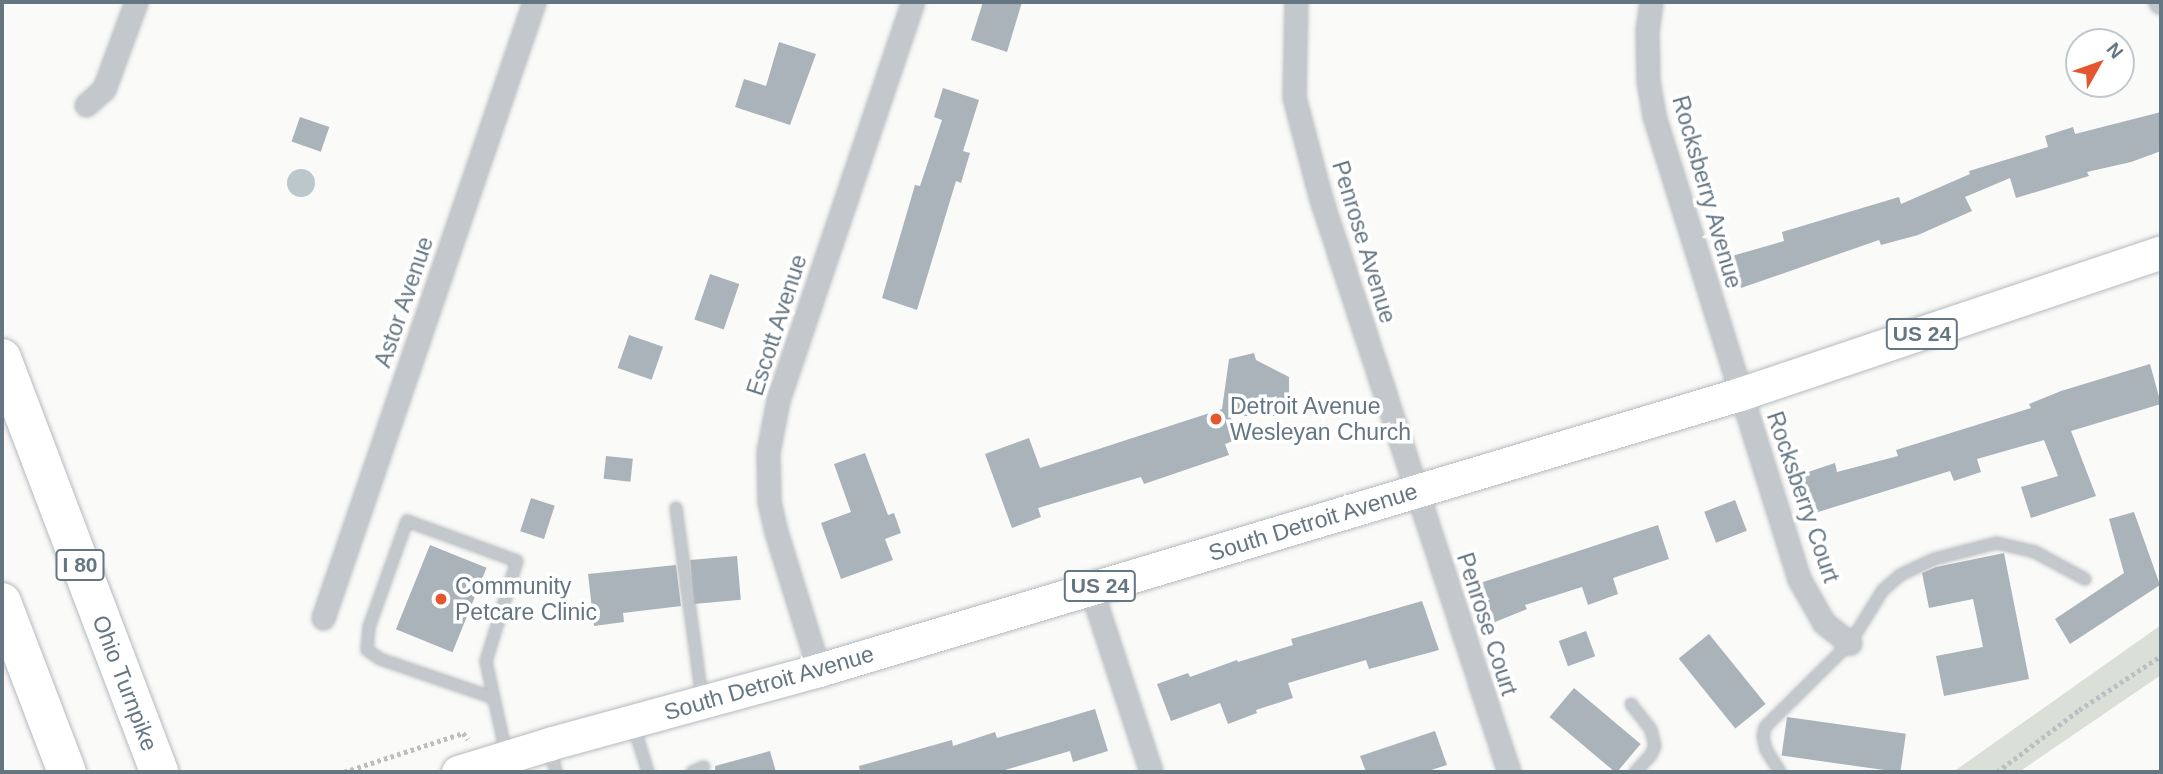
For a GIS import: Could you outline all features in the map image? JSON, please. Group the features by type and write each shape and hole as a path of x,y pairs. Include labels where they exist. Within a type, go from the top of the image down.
{"highway":[{"name":"Ohio Turnpike","path":"2,358 159,772"},
{"path":"2,602 67,772"}],"main road":[{"name":"South Detroit Avenue","path":"458,772 507,757 552,758 632,721 819,670 1741,394 2161,252"}],"street":[{"path":"86,104 104,89 136,2"},
{"name":"Astor Avenue","path":"323,618 534,2"},
{"name":"Escott Avenue","path":"819,670 776,532 769,501 768,452 778,400 913,2"},
{"name":"Penrose Avenue","path":"1296,2 1294,97 1321,199 1415,492"},
{"name":"Rocksberry Avenue","path":"1651,2 1647,29 1648,81 1654,116 1741,394"},
{"name":"Rocksberry Court","path":"1741,394 1799,579 1824,623 1850,643"},
{"name":"Penrose Court","path":"1415,492 1509,772"},
{"path":"1091,589 1151,772"}],"lane":[{"path":"676,508 702,701"},
{"path":"494,698 380,659 367,650 369,627 407,521 517,561 486,660 507,757"},
{"path":"1780,772 1766,750 1765,727 1850,643 1883,590 1900,575 1934,559 1997,543 2016,545 2059,562 2085,579"},
{"path":"1630,704 1651,730 1655,746 1651,755 1635,772"},
{"path":"632,721 645,771"},
{"path":"692,772 705,767"}],"path":[{"path":"1997,772 2079,710 2161,656"},
{"path":"344,772 463,733"}],"shaded area":[{"path":"301,169 311,173 315,183 311,193 301,197 291,193 287,183 291,173"},
{"path":"2161,625 2161,675 2019,772 1953,772"}],"building":[{"path":"983,2 1022,2 1007,52 971,40"},
{"path":"779,42 816,54 790,125 735,107 744,79 766,86"},
{"path":"943,88 979,100 963,151 970,153 961,183 956,181 917,310 882,298 915,185 920,186 942,120 934,117"},
{"path":"2161,112 2161,151 2131,162 2087,172 2089,176 2016,198 2010,178 1965,197 1972,211 1918,235 1881,245 1879,240 1741,288 1732,256 1784,241 1782,232 1899,197 1901,204 1970,174 1969,171 2048,147 2045,136 2073,127 2075,134"},
{"path":"300,117 329,127 321,152 292,142"},
{"path":"710,274 739,284 724,329 694,319"},
{"path":"629,335 663,347 652,380 618,368"},
{"path":"1254,353 1256,360 1289,377 1289,416 1230,416 1239,439 1225,444 1229,455 1144,484 1141,477 1038,508 1041,517 1012,528 985,454 1029,438 1040,468 1222,409 1229,359"},
{"path":"2150,364 2161,404 2071,431 2096,496 2031,518 2021,487 2058,476 2044,440 1977,459 1981,472 1954,481 1950,471 1815,513 1802,474 1835,463 1837,472 1898,456 1896,450 2031,408 2029,404 2061,391"},
{"path":"865,453 888,515 894,513 901,533 885,539 893,560 841,579 821,523 851,512 834,464"},
{"path":"606,456 633,459 630,482 604,479"},
{"path":"531,498 555,506 544,539 520,531"},
{"path":"1735,500 1747,531 1716,543 1704,512"},
{"path":"2134,512 2160,585 2070,644 2055,619 2124,573 2109,519"},
{"path":"1658,525 1669,559 1613,578 1618,594 1588,605 1582,587 1525,605 1527,609 1495,622 1480,583"},
{"name":"Community Petcare Clinic","path":"430,545 487,568 452,652 396,629"},
{"path":"2004,553 2029,679 1944,696 1936,656 1983,647 1973,599 1929,608 1922,573 1936,567"},
{"path":"737,556 741,600 694,604 690,560"},
{"path":"676,565 681,606 623,613 624,622 594,626 588,574"},
{"path":"1422,601 1439,650 1369,669 1366,660 1288,683 1293,698 1256,710 1257,713 1228,724 1220,703 1171,721 1157,684 1188,673 1190,677 1237,660 1238,662 1293,645 1291,639"},
{"path":"1586,631 1595,656 1568,666 1559,641"},
{"path":"1709,634 1766,704 1735,728 1679,659"},
{"path":"1574,688 1641,744 1615,772 1550,717"},
{"path":"1095,709 1108,751 1073,762 1070,751 998,772 860,772 859,766 952,740 953,746 995,732 997,738"},
{"path":"1787,717 1906,734 1900,772 1782,756"},
{"path":"1435,731 1447,765 1425,772 1366,772 1360,756"},
{"path":"770,751 776,772 715,772 715,766"}],"place":[{"name":"Detroit Avenue Wesleyan Church","path":"1216,419"},
{"name":"Community Petcare Clinic","path":"441,599"}]}
